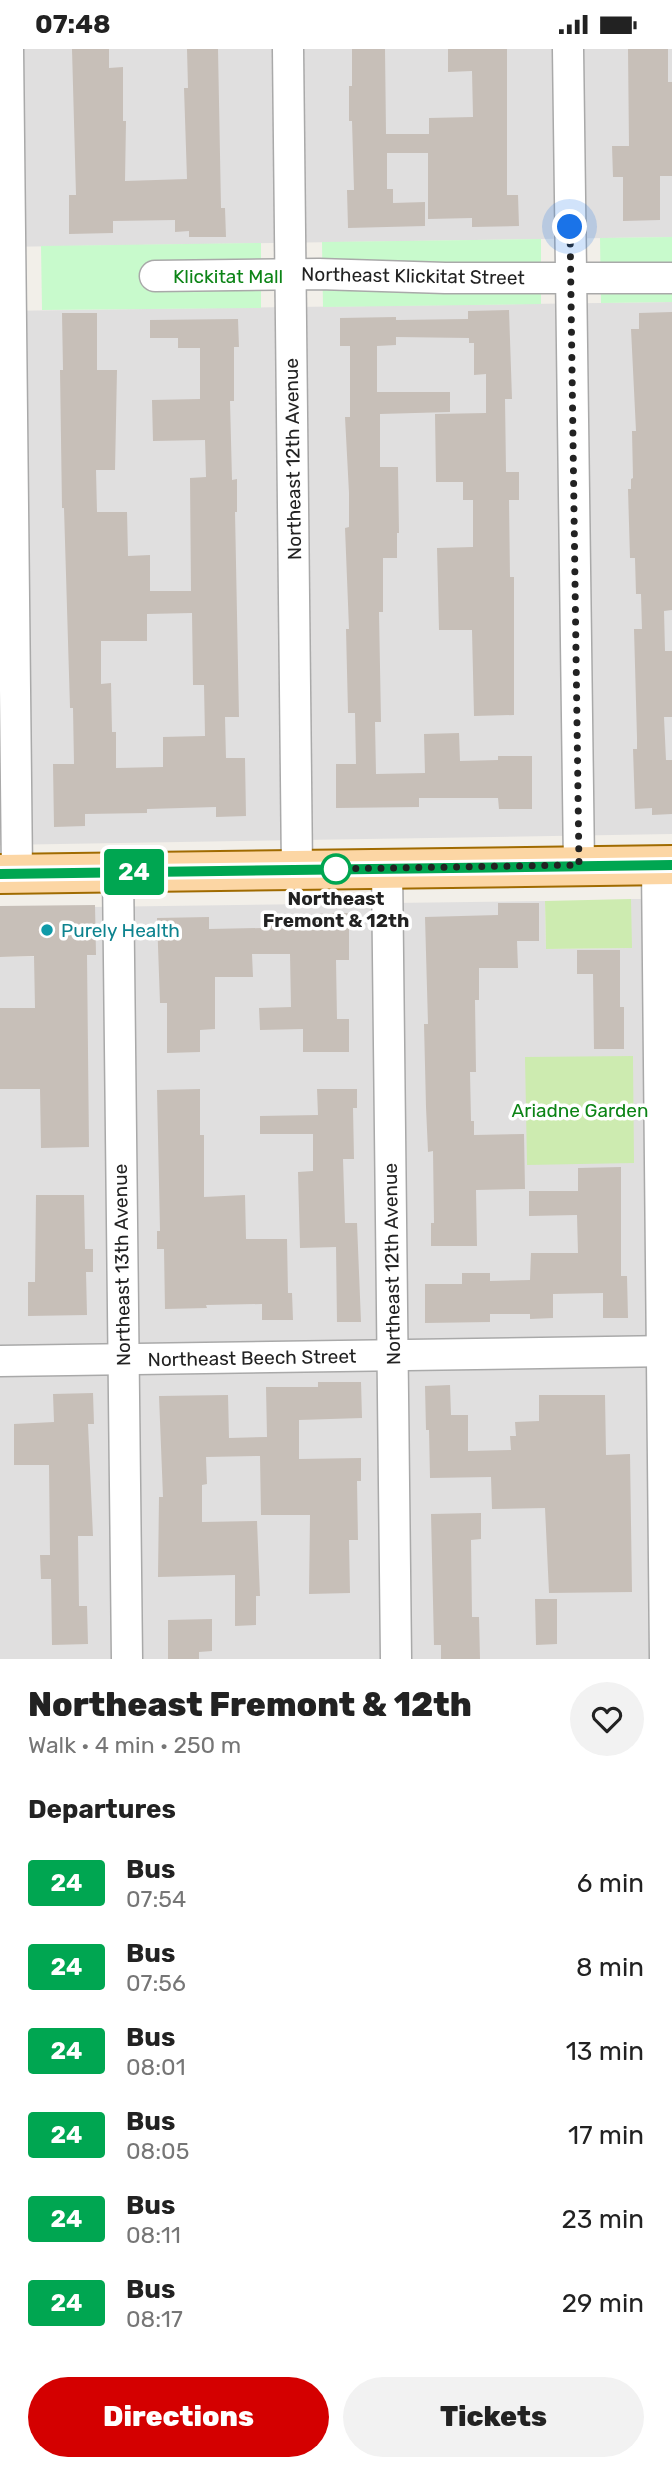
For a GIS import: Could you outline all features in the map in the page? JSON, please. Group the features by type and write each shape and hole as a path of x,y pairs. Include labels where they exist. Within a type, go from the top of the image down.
{"main road":[{"path":"9,873 664,865"}],"street":[{"path":"8,49 5,279 9,873"},
{"name":"Northeast 12th Avenue","path":"288,49 298,870"},
{"path":"568,49 579,865"},
{"name":"Northeast Klickitat Street","path":"155,277 319,274 445,278 672,278"},
{"path":"664,865 668,1351 665,1659"},
{"name":"Northeast 12th Avenue","path":"387,868 396,1659"},
{"name":"Northeast 13th Avenue","path":"118,872 127,1659"},
{"name":"Northeast Beech Street","path":"0,1361 668,1351"}],"shaded area":[{"path":"0,49 672,49 672,237 0,247"},
{"path":"672,302 672,834 0,845 0,311"},
{"path":"631,899 672,899 672,1659 0,1659 0,957 93,955 92,907 545,901 546,949 631,948"}],"green space":[{"path":"672,237 672,302 601,303 600,238"},
{"name":"Klickitat Mall","path":"541,239 541,304 323,307 322,242"},
{"name":"Klickitat Mall","path":"261,243 261,308 42,310 41,246"},
{"path":"631,899 632,948 546,949 545,901"},
{"name":"Ariadne Garden","path":"633,1056 634,1163 527,1165 525,1057"}],"building":[{"path":"72,49 109,49 109,68 123,67 125,181 187,179 184,88 188,88 187,49 218,49 221,208 225,208 226,237 189,237 189,231 175,232 175,220 113,221 113,233 69,234 69,195 76,195"},
{"path":"352,49 385,49 386,134 429,134 429,118 473,117 472,71 448,72 448,49 507,49 507,195 518,195 519,226 472,227 472,218 428,219 428,153 387,153 387,189 393,189 393,203 425,202 425,226 348,228 347,190 354,190 352,121 349,121"},
{"path":"628,49 668,49 668,82 672,82 672,176 660,176 660,220 623,221 623,177 613,177 612,146 629,146"},
{"path":"509,310 512,399 505,399 506,472 519,472 519,500 509,500 510,577 514,577 514,715 474,716 472,630 439,630 437,548 473,547 473,500 463,500 463,482 436,482 435,414 486,413 486,374 474,375 474,343 469,343 469,338 396,337 396,345 377,346 377,392 450,392 450,412 380,414 380,467 398,467 399,533 397,558 383,558 383,612 379,612 381,722 375,722 376,774 425,773 424,734 459,733 460,761 498,760 498,756 532,756 532,809 499,809 498,798 419,798 419,807 336,808 336,764 356,764 355,713 348,713 346,629 349,629 345,528 349,527 349,493 345,417 350,417 350,346 340,346 340,318 468,319 468,311"},
{"path":"672,312 672,610 664,611 665,651 672,651 672,717 664,717 666,760 672,760 672,814 652,815 652,808 635,809 633,749 637,749 637,738 634,629 642,629 641,594 636,594 635,558 630,558 628,489 631,489 633,478 632,431 636,431 631,329 639,329 639,313"},
{"path":"62,313 97,313 97,370 117,370 115,470 96,470 97,512 127,512 128,556 150,555 150,591 191,591 190,478 206,477 205,440 153,441 152,400 200,399 200,348 178,348 178,338 150,338 150,320 238,319 239,347 234,347 234,401 230,401 232,480 237,479 235,512 239,717 225,717 226,758 245,758 246,816 216,817 216,807 147,809 147,813 85,814 85,826 54,827 53,764 74,764 62,508 60,370 63,370","holes":["192,613 193,685 204,685 205,736 163,737 163,767 116,768 116,732 112,732 111,683 101,684 101,641 147,641 147,614"]},
{"path":"498,903 539,903 539,941 517,941 518,968 479,968 479,1000 475,1000 476,1072 470,1072 471,1121 474,1121 474,1135 524,1134 525,1189 476,1190 477,1246 431,1246 431,1223 434,1223 433,1151 428,1152 426,1107 424,1024 428,1024 425,917 498,915"},
{"path":"95,905 96,955 87,955 89,1147 41,1148 40,1089 0,1089 0,1008 35,1008 34,956 0,957 0,906"},
{"path":"349,913 349,960 336,960 337,1019 349,1019 349,1052 303,1052 303,1029 260,1030 259,1008 291,1007 290,954 252,954 253,977 215,977 215,1029 200,1030 200,1052 167,1053 167,1003 160,1003 157,918 209,917 209,929 262,928 262,921 314,920 313,914"},
{"path":"577,950 620,950 620,1007 624,1007 624,1049 594,1049 593,974 577,974"},
{"path":"200,1089 200,1135 204,1135 204,1197 245,1195 246,1239 287,1239 288,1293 292,1293 293,1320 262,1320 262,1304 165,1309 164,1249 157,1249 157,1231 160,1231 157,1090"},
{"path":"317,1089 357,1089 357,1108 353,1108 354,1159 343,1159 345,1223 357,1223 361,1322 337,1322 336,1247 300,1248 298,1172 313,1171 313,1134 260,1134 260,1116 318,1115"},
{"path":"621,1167 621,1276 627,1276 628,1318 603,1318 603,1293 553,1294 553,1318 530,1319 530,1314 490,1314 490,1322 425,1323 425,1284 462,1284 462,1273 490,1273 490,1281 530,1280 531,1253 578,1253 577,1215 529,1216 529,1191 578,1191 578,1168"},
{"path":"36,1195 84,1195 85,1249 93,1249 93,1272 86,1272 87,1315 28,1316 28,1282 35,1282"},
{"path":"318,1382 361,1382 362,1418 299,1420 299,1459 361,1458 361,1481 357,1481 358,1540 349,1540 350,1593 309,1594 310,1515 261,1515 260,1456 206,1457 207,1484 202,1485 202,1522 257,1521 260,1596 256,1596 256,1625 235,1626 235,1575 158,1577 159,1497 163,1497 159,1396 228,1395 229,1438 267,1437 266,1387 318,1387"},
{"path":"450,1385 451,1415 468,1415 468,1451 511,1450 510,1436 516,1436 515,1422 539,1421 539,1395 605,1395 606,1455 630,1454 632,1592 549,1593 545,1508 492,1509 491,1477 430,1478 425,1386"},
{"path":"93,1393 94,1424 88,1424 93,1536 78,1536 79,1606 87,1606 88,1644 52,1645 51,1579 41,1579 40,1555 50,1555 49,1465 14,1465 14,1424 54,1422 53,1394"},
{"path":"481,1513 481,1539 471,1540 472,1617 479,1617 480,1659 441,1659 441,1645 434,1645 431,1514"},
{"path":"535,1599 557,1599 557,1644 536,1645"},
{"path":"212,1619 212,1651 199,1652 199,1659 168,1659 168,1620"}],"bus line":[{"name":"24","path":"0,874 672,865"}],"place":[{"name":"Northeast Fremont & 12th","path":"336,869"},
{"name":"Purely Health","path":"47,930"}],"route":[{"path":"336,869 327,869 579,865 570,227"}]}
